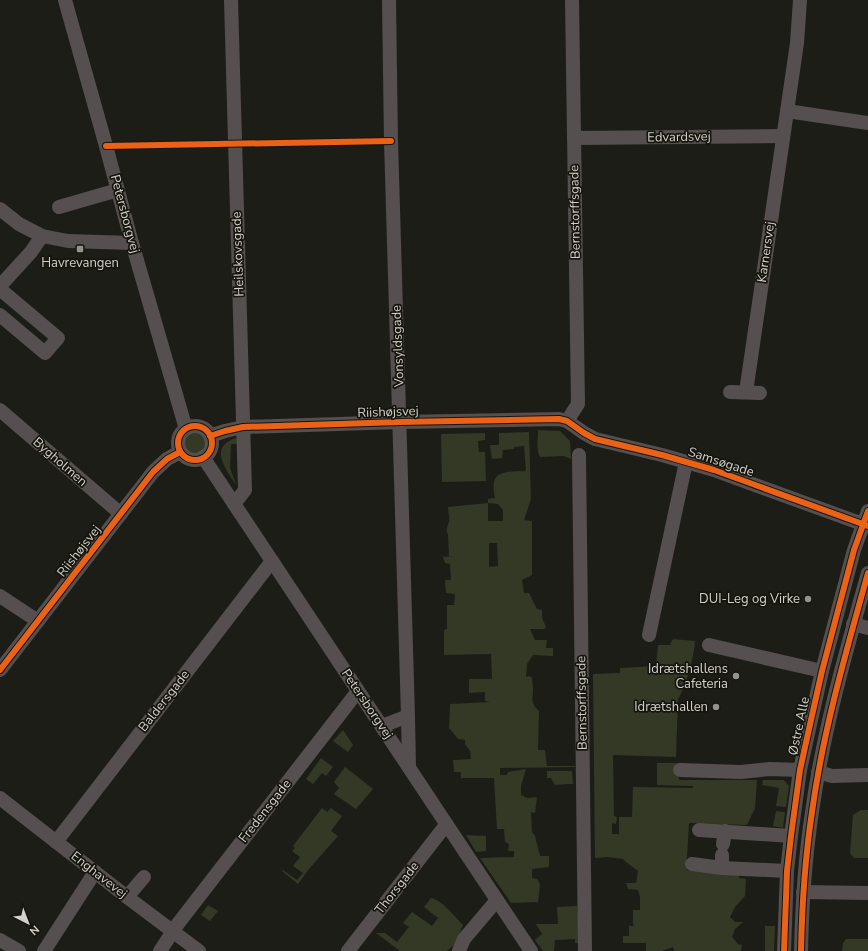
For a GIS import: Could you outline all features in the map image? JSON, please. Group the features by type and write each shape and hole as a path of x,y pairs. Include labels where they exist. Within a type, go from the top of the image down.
{"street":[{"name":"Petersborgvej","path":"66,0 132,243 186,428"},
{"name":"Heilskovsgade","path":"231,0 245,490 234,504"},
{"name":"Vonsyldsgade","path":"389,0 391,141 409,768"},
{"name":"Bernstorffsgade","path":"567,421 578,404 572,0"},
{"name":"Karnersvej","path":"730,392 753,392 783,136 797,43 800,0"},
{"path":"787,111 868,123"},
{"name":"Edvardsvej","path":"574,138 783,136"},
{"path":"59,207 118,190"},
{"path":"0,209 19,224 42,236 68,241 132,243"},
{"path":"0,315 45,353 58,338 1,291 42,236"},
{"name":"Bygholmen","path":"0,410 121,514"},
{"name":"Riishøjsvej","path":"210,436 243,427 559,419 567,421"},
{"name":"Samsøgade","path":"567,421 595,439 662,455 714,470 866,525"},
{"path":"197,426 207,431 210,436 211,445 207,454 203,457 199,459 188,458 180,452 178,447 179,437 186,428 197,426"},
{"name":"Riishøjsvej","path":"0,670 153,472 167,459 180,452"},
{"name":"Bernstorffsgade","path":"579,455 585,951"},
{"name":"Petersborgvej","path":"203,457 497,900 528,950"},
{"name":"Samsøgade","path":"649,635 686,462"},
{"name":"Østre Alle","path":"784,951 787,872 800,770 822,671 854,550 866,525 868,511"},
{"name":"Baldersgade","path":"56,842 272,561"},
{"path":"801,951 803,892 818,772 853,624 868,573"},
{"path":"0,596 38,621"},
{"path":"853,624 868,628"},
{"path":"709,645 822,671"},
{"name":"Fredensgade","path":"160,951 173,931 358,691"},
{"path":"382,726 408,716"},
{"path":"680,770 740,772 770,769 800,770"},
{"path":"818,772 832,776 868,775"},
{"name":"Enghavevej","path":"0,798 199,951"},
{"name":"Thorsgade","path":"348,951 447,825"},
{"path":"699,830 723,849 787,872"},
{"path":"692,864 723,849 791,836"},
{"path":"44,951 95,872"},
{"path":"127,897 144,877"},
{"path":"803,892 868,893"},
{"path":"459,951 464,939 497,900"},
{"path":"0,940 19,951"}],"green space":[{"path":"538,430 560,431 570,441 571,459 564,456 540,457 538,448"},
{"path":"195,431 203,434 206,442 203,450 195,453 187,450 184,442 187,434"},
{"path":"529,432 531,499 524,520 532,521 532,575 522,580 524,593 529,593 537,609 542,610 542,618 546,627 544,629 530,629 535,640 547,640 546,648 553,648 553,656 533,655 527,664 526,677 530,676 532,678 534,706 539,711 538,750 545,750 547,766 575,766 500,768 500,775 507,775 508,772 526,769 521,786 521,795 527,798 537,797 535,813 531,812 532,832 535,836 540,856 549,856 549,867 532,869 532,878 537,879 540,884 538,902 511,903 480,858 514,857 514,851 508,851 509,844 505,842 504,829 497,829 494,778 461,778 461,772 454,772 453,760 471,759 470,751 465,744 465,740 458,739 449,728 450,704 490,702 485,701 485,692 469,693 469,679 492,679 491,654 444,655 444,630 447,629 447,605 454,605 455,594 446,593 445,580 451,580 450,564 445,563 443,557 454,556 449,556 447,531 449,519 448,507 488,503 488,499 495,498 494,482 499,475 507,472 526,471 524,446 503,450 502,458 492,459 490,445 499,445 499,433","holes":["488,503 498,504 503,510 503,521 488,521","489,543 497,543 498,566 489,567"]},
{"path":"485,433 485,440 478,441 479,452 485,452 486,481 442,482 441,434"},
{"path":"239,437 239,444 231,444 230,468 236,485 221,458 221,451 223,446 229,441"},
{"path":"673,639 695,641 689,671 678,699 676,757 613,755 614,816 617,817 616,824 612,823 612,834 619,834 619,817 632,817 633,787 693,788 693,786 657,785 657,763 677,763 679,780 757,780 755,808 747,825 689,823 686,861 687,870 739,873 739,878 746,879 745,896 735,907 730,917 735,922 743,922 735,929 732,937 738,944 742,945 741,951 674,951 673,947 662,951 646,951 646,943 623,943 623,936 629,936 629,926 634,926 633,910 640,910 640,897 638,890 628,889 626,883 636,883 638,871 623,859 608,857 595,858 593,674 620,673 620,668 656,666 658,645 670,645"},
{"path":"343,730 353,745 348,752 333,741"},
{"path":"321,758 333,767 326,776 322,773 313,784 306,779"},
{"path":"345,767 373,789 356,809 334,794 339,788 334,782"},
{"path":"547,771 572,771 573,784 555,785 551,778 547,778"},
{"path":"763,780 784,780 789,786 786,807 776,806 779,788 762,785"},
{"path":"322,808 327,812 331,808 342,816 331,831 338,836 298,884 282,871 283,870 297,880 303,873 293,866 300,857 292,851 295,848 293,846"},
{"path":"861,810 868,810 868,858 854,858 850,853 853,815"},
{"path":"776,811 785,812 783,828 773,826"},
{"path":"466,835 486,836 486,851 476,852"},
{"path":"431,898 444,905 463,925 455,944 447,951 400,951 376,933 385,933 397,942 409,927 403,923 412,912 432,926 438,918 424,907"},
{"path":"208,905 218,911 210,921 201,915"},
{"path":"577,906 579,943 575,943 575,939 555,940 554,951 543,951 535,940 542,934 536,924 558,924 557,907"},
{"path":"765,926 775,926 774,951 765,951"},
{"path":"846,939 868,939 868,951 842,951 843,943"}],"cycle path":[{"path":"106,146 391,141"},
{"path":"210,436 243,427 559,419 567,421 595,439 662,455 714,470 868,526"},
{"path":"195,426 207,431 212,443 207,455 195,460 183,455 178,443 183,431 195,426"},
{"path":"0,670 153,472 167,459 180,452"},
{"path":"784,951 787,871 800,770 822,671 854,550 868,511"},
{"path":"801,951 806,864 822,752 836,692 868,573"}],"place":[{"name":"Havrevangen","path":"80,249"},
{"name":"DUI-Leg og Virke","path":"808,599"},
{"name":"Idrætshallens Cafeteria","path":"736,676"},
{"name":"Idrætshallen","path":"716,707"}]}
